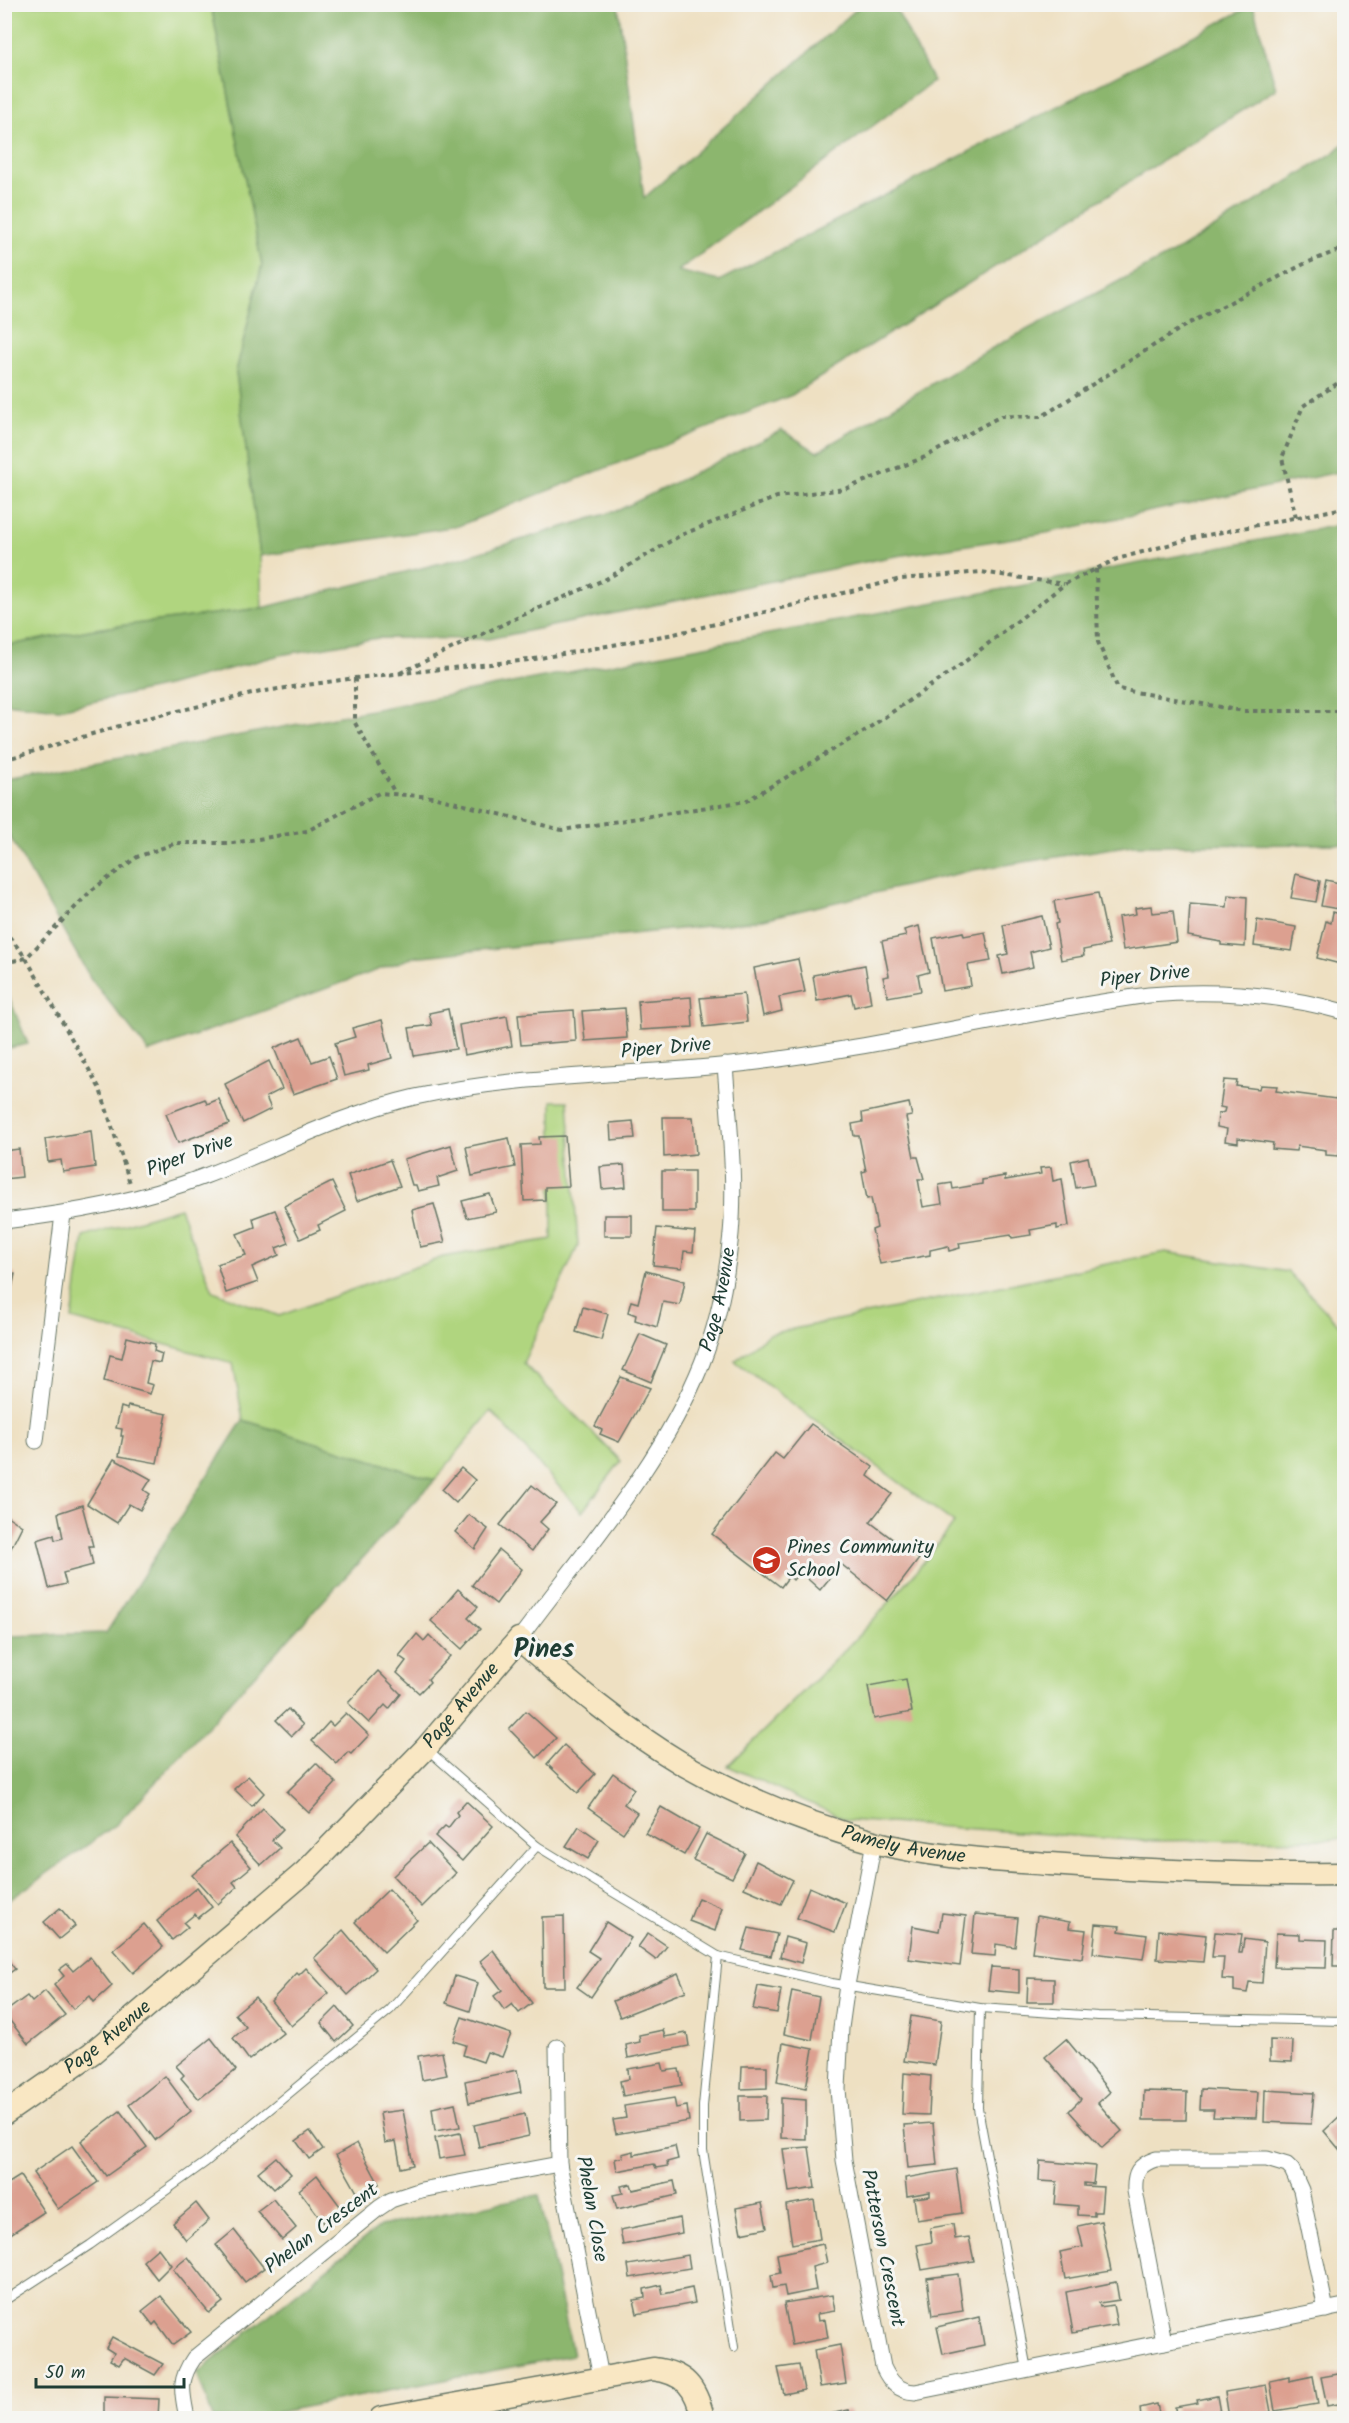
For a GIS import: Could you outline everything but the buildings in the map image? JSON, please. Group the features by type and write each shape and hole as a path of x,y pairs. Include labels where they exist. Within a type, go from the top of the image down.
{"street":[{"name":"Piper Drive","path":"4,1221 63,1214 135,1198 205,1176 338,1120 413,1098 521,1081 725,1065 802,1056 1149,994 1207,991 1249,994 1344,1012"},
{"name":"Page Avenue","path":"4,2114 92,2053 305,1872 426,1748 519,1639 652,1459 680,1409 703,1360 717,1313 730,1234 732,1182 725,1065"},
{"path":"36,1441 63,1214"},
{"name":"Pamely Avenue","path":"519,1639 621,1722 681,1762 747,1797 809,1821 874,1842 995,1860 1127,1869 1272,1875 1344,1874"},
{"name":"Patterson Crescent","path":"874,1842 847,1985 839,2060 840,2131 883,2367 890,2381 897,2387 915,2392 1344,2306"},
{"name":"Phelan Close","path":"558,2046 559,2164 601,2377"},
{"path":"1164,2342 1134,2181 1140,2166 1164,2157 1267,2159 1287,2165 1292,2170 1301,2190 1326,2310"},
{"name":"Phelan Crescent","path":"187,2418 181,2390 183,2377 194,2358 379,2208 391,2200 422,2190 559,2164"},
{"path":"381,2418 653,2369 677,2375 688,2383 696,2393 703,2418"}],"lane":[{"path":"426,1748 537,1846 718,1956 847,1985 980,2008 1098,2016 1344,2021"},
{"path":"4,2301 90,2245 206,2162 390,2010 537,1846"},
{"path":"718,1956 703,2106 703,2151 734,2347"},
{"path":"980,2008 978,2108 1027,2370"}],"path":[{"path":"397,674 606,579 681,535 777,497 844,489 926,457 1001,416 1041,417 1186,325 1304,264 1344,248"},
{"path":"1296,517 1282,458 1303,406 1344,380"},
{"path":"4,963 26,958 92,890 136,857 176,843 233,843 307,831 379,792 433,797 562,830 746,801 862,732 958,667 1065,584 1117,559 1197,537 1344,508"},
{"path":"1096,569 1098,642 1118,688 1244,711 1344,711"},
{"path":"4,760 143,719 265,691 355,678 529,660 674,634 901,579 981,572 1065,584"},
{"path":"355,678 355,723 395,794"},
{"path":"4,930 26,958 100,1089 135,1198"}],"green space":[{"path":"5,5 211,5 262,265 236,372 260,556 262,608 95,629 5,646"},
{"path":"211,5 618,5 644,198 861,5 894,5 933,81 678,271 719,281 1253,5 1276,89 792,395 458,526 260,556 236,372 262,265"},
{"path":"1344,143 1344,471 1046,533 890,557 488,639 378,638 280,655 167,686 59,709 5,703 5,646 95,629 262,608 461,558 619,510 782,430 817,452 996,346 1180,249 1335,152"},
{"path":"1344,524 1344,844 1132,845 973,870 755,921 414,957 149,1052 91,979 5,828 5,780"},
{"path":"4,985 28,1044 5,1049 4,1049"},
{"path":"552,1101 568,1101 578,1246 523,1363 621,1461 582,1512 491,1411 435,1480 243,1420 233,1363 72,1319 84,1237 180,1208 213,1291 279,1316 443,1257 552,1239"},
{"path":"1165,1252 1288,1272 1344,1330 1344,1839 1146,1841 847,1820 728,1766 874,1619 929,1556 954,1523 735,1361 769,1334"},
{"path":"243,1420 435,1480 117,1824 5,1903 5,1632 10,1636 106,1633"},
{"path":"539,2195 573,2355 248,2418 213,2418 197,2373 380,2226"}],"place":[{"name":"Pines Community School","path":"766,1560"}],"district":[{"name":"Pines","path":"544,1650"}]}
